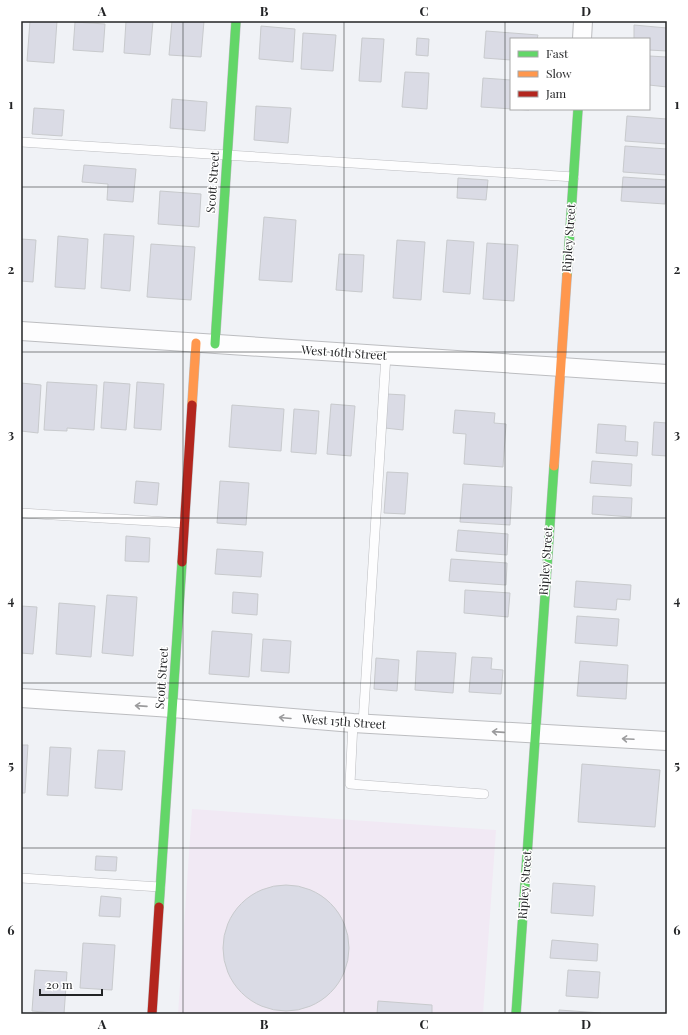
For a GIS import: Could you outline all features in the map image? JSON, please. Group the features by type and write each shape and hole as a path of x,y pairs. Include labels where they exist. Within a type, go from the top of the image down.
{"street":[{"name":"Scott Street","path":"215,344 236,21"},
{"path":"582,38 583,21"},
{"name":"Ripley Street","path":"516,1014 559,368 578,110"},
{"name":"West 16th Street","path":"21,331 667,374"},
{"name":"Scott Street","path":"152,1014 196,343"},
{"name":"West 15th Street","path":"21,698 358,723 667,741"}],"lane":[{"path":"21,142 574,177"},
{"path":"386,355 358,723 350,784 484,794"},
{"path":"21,513 184,523"},
{"path":"21,878 160,887"}],"shaded area":[{"path":"192,809 496,830 483,1014 178,1014"}],"building":[{"path":"30,21 57,21 54,63 27,61"},
{"path":"126,21 153,21 150,55 124,53"},
{"path":"172,21 204,21 201,57 169,55"},
{"path":"75,22 105,24 103,52 73,50"},
{"path":"634,25 667,28 667,51 650,50 650,38 634,38"},
{"path":"261,26 295,29 293,62 259,59"},
{"path":"486,31 538,35 537,38 510,38 510,60 484,58"},
{"path":"303,33 336,35 333,71 301,69"},
{"path":"362,38 384,39 381,82 359,81"},
{"path":"417,38 429,39 428,56 416,55"},
{"path":"650,56 667,57 667,87 650,85"},
{"path":"405,72 429,73 427,109 402,107"},
{"path":"483,78 510,80 510,109 481,107"},
{"path":"172,99 207,102 205,131 170,128"},
{"path":"256,106 291,108 288,143 254,140"},
{"path":"34,108 64,110 62,136 32,134"},
{"path":"627,116 667,119 667,144 625,141"},
{"path":"625,146 667,149 667,175 623,172"},
{"path":"84,165 136,169 133,202 107,200 108,184 82,182"},
{"path":"623,177 667,180 665,204 621,201"},
{"path":"458,178 488,180 486,200 457,198"},
{"path":"160,191 201,194 199,227 158,224"},
{"path":"264,217 296,220 292,282 259,280"},
{"path":"104,234 134,236 130,291 101,288"},
{"path":"58,236 88,239 85,289 55,287"},
{"path":"21,239 36,240 33,282 21,281"},
{"path":"397,240 425,242 421,300 393,298"},
{"path":"447,240 474,242 470,294 443,292"},
{"path":"487,243 518,245 514,301 483,299"},
{"path":"151,244 195,247 191,300 147,297"},
{"path":"339,254 364,255 362,292 336,290"},
{"path":"47,382 97,385 94,430 67,428 67,431 44,430"},
{"path":"104,382 130,384 126,430 101,428"},
{"path":"137,382 164,384 161,430 134,428"},
{"path":"21,383 41,385 38,433 21,431"},
{"path":"387,394 405,395 403,430 385,428"},
{"path":"331,404 355,406 351,456 327,454"},
{"path":"232,405 284,409 281,451 229,447"},
{"path":"294,409 319,411 316,454 291,452"},
{"path":"455,410 495,413 494,423 506,424 503,467 464,464 466,434 453,433"},
{"path":"654,422 667,423 667,456 652,455"},
{"path":"598,424 626,426 625,441 638,442 637,456 596,453"},
{"path":"592,461 632,464 631,486 590,483"},
{"path":"387,472 408,473 405,514 384,513"},
{"path":"136,481 159,483 157,505 134,503"},
{"path":"220,481 249,483 246,525 217,523"},
{"path":"463,484 512,487 510,525 460,522"},
{"path":"593,496 632,498 631,517 592,514"},
{"path":"458,530 508,534 507,555 456,551"},
{"path":"126,536 150,538 149,562 125,561"},
{"path":"217,549 263,552 261,577 215,574"},
{"path":"451,559 507,563 506,585 449,581"},
{"path":"576,581 631,585 630,600 617,599 616,610 574,607"},
{"path":"465,590 510,593 508,617 464,613"},
{"path":"233,592 258,594 257,615 232,613"},
{"path":"107,595 137,597 133,656 102,653"},
{"path":"59,603 95,606 91,657 56,654"},
{"path":"21,606 37,607 33,654 21,653"},
{"path":"577,616 619,619 617,646 575,643"},
{"path":"212,631 252,634 249,677 209,674"},
{"path":"263,639 291,641 289,673 261,671"},
{"path":"417,651 456,653 453,693 415,690"},
{"path":"472,657 492,658 491,669 503,670 501,694 469,692"},
{"path":"376,658 399,660 397,691 374,689"},
{"path":"580,661 628,665 626,699 577,696"},
{"path":"21,745 28,745 25,793 21,793"},
{"path":"50,747 71,748 68,796 47,795"},
{"path":"98,750 125,751 122,790 95,788"},
{"path":"582,764 660,770 655,827 578,822"},
{"path":"96,856 117,857 116,871 95,870"},
{"path":"553,883 595,886 593,916 551,913"},
{"path":"286,885 298,886 310,890 326,899 335,908 344,924 348,936 348,960 344,972 335,988 326,997 310,1006 298,1010 286,1011 274,1010 262,1006 246,997 237,988 228,972 224,960 223,948 224,936 228,924 237,908 246,899 262,890 274,886"},
{"path":"101,896 121,898 120,917 99,916"},
{"path":"552,940 598,944 597,961 550,958"},
{"path":"83,943 115,945 112,990 80,988"},
{"path":"35,970 67,972 64,1014 32,1011"},
{"path":"568,970 600,972 598,998 566,996"},
{"path":"378,1001 432,1005 432,1014 377,1014"},
{"path":"559,1010 601,1013 601,1014 559,1014"}],"traffic: fast":[{"path":"215,344 236,21"},
{"path":"567,275 578,110"},
{"path":"516,1014 554,466"},
{"path":"159,907 182,562"}],"traffic: slow":[{"path":"554,466 567,275"},
{"path":"192,405 196,343"}],"traffic: jam":[{"path":"182,562 192,405"},
{"path":"152,1014 159,907"}]}
